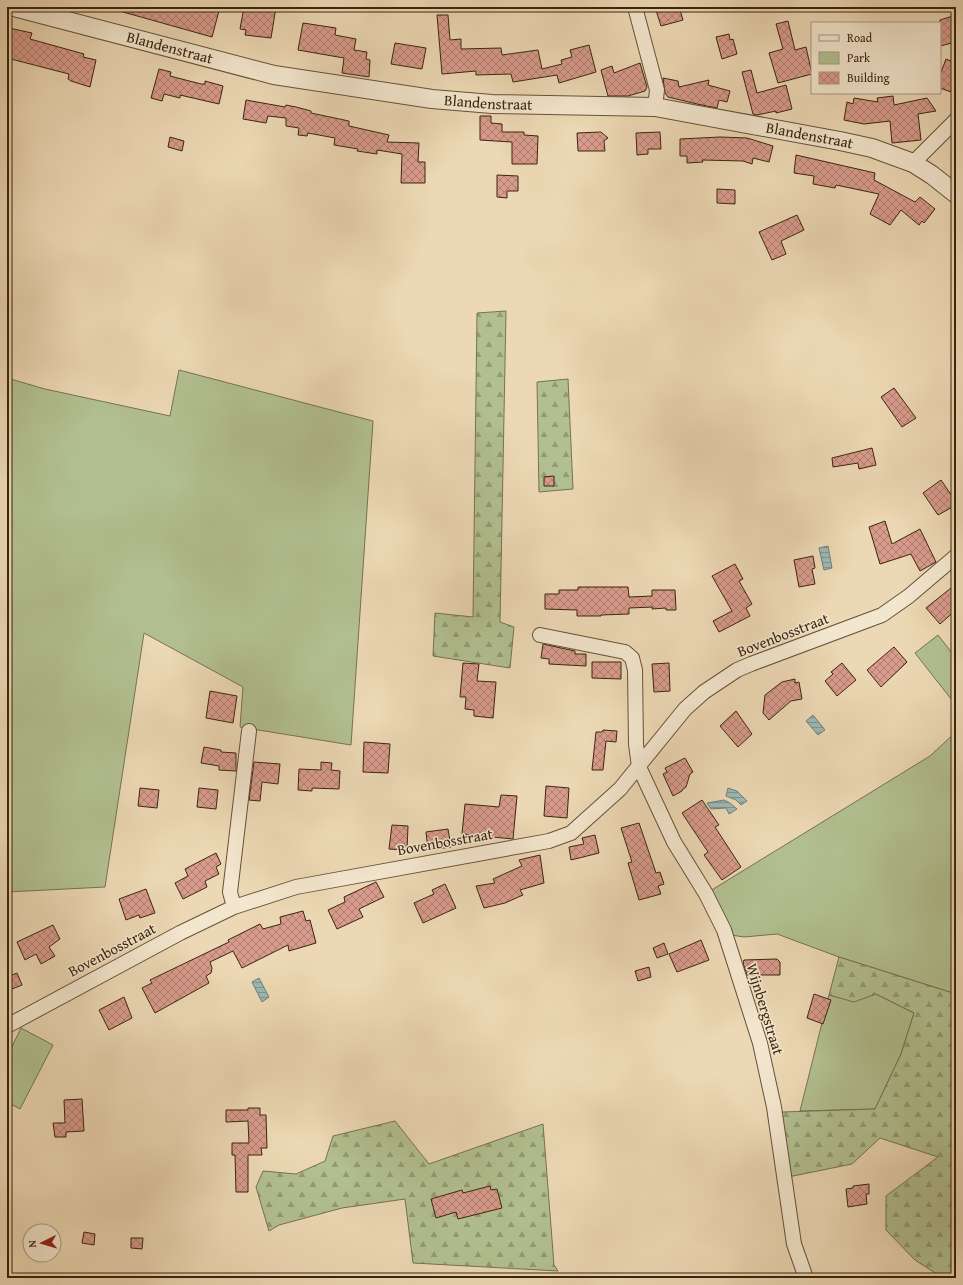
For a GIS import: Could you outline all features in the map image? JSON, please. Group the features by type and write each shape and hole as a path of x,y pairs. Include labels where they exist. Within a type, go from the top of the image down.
{"street":[{"name":"Blandenstraat","path":"14,7 274,75 439,100 492,104 655,107 865,147 914,163 956,194"},
{"path":"635,7 657,90 655,107"},
{"path":"914,163 956,120"},
{"name":"Bovenbosstraat","path":"7,1026 180,933 234,907 296,887 549,841 570,833 620,789 685,709 704,692 724,678 750,664 882,615 909,596 956,556"},
{"path":"540,635 625,652 632,658 635,670 636,744 639,767"},
{"path":"234,907 230,892 231,878 249,731"},
{"name":"Wijnbergstraat","path":"639,767 674,842 706,894 724,930 760,1043 774,1107 794,1244 806,1278"}],"green space":[{"path":"506,311 500,622 514,627 510,668 433,656 435,613 473,617 477,313"},
{"path":"179,370 373,421 351,745 240,727 243,687 144,633 105,887 7,892 7,378 45,389 170,416"},
{"path":"568,379 573,489 539,492 537,382"},
{"path":"938,635 956,658 955,704 915,653"},
{"path":"956,732 956,994 839,957 777,934 744,937 731,935 710,891 930,756"},
{"path":"839,957 956,994 956,1278 943,1278 915,1260 886,1230 886,1196 938,1157 880,1138 852,1164 788,1177 782,1112 875,1109 901,1054 914,1013 876,994 854,1002 829,995"},
{"path":"876,994 914,1013 901,1054 875,1109 800,1111 829,995 854,1001"},
{"path":"21,1028 53,1045 20,1109 7,1102 7,1057"},
{"path":"395,1121 429,1164 543,1124 554,1265 558,1271 413,1263 405,1199 342,1208 279,1225 269,1231 256,1187 263,1171 296,1174 325,1161 333,1136"}],"water":[{"path":"828,546 832,568 824,570 819,548"},
{"path":"813,715 825,730 818,735 806,721"},
{"path":"728,788 737,791 747,801 741,805 736,800 726,796"},
{"path":"724,800 737,809 729,814 726,808 711,809 707,803"},
{"path":"259,978 269,997 262,1002 252,982"}],"building":[{"path":"116,7 220,7 212,37 116,10"},
{"path":"244,7 276,7 271,38 245,35 246,30 240,29"},
{"path":"655,7 679,7 683,20 661,26"},
{"path":"437,15 448,15 450,40 461,39 461,49 501,48 502,55 538,50 542,69 562,64 561,60 572,57 570,50 589,45 596,72 559,83 557,75 513,82 511,74 476,75 476,71 442,74"},
{"path":"956,15 956,42 941,46 940,20"},
{"path":"788,21 795,50 806,47 811,74 778,83 769,53 783,49 776,24"},
{"path":"303,23 336,28 335,35 356,39 354,50 367,52 366,59 370,60 369,77 342,73 344,58 298,50"},
{"path":"9,28 32,33 30,39 84,54 83,57 96,60 90,87 71,81 68,79 69,74 7,58 7,37"},
{"path":"729,34 730,40 733,39 737,54 722,59 716,37"},
{"path":"395,43 426,48 422,69 391,64"},
{"path":"946,59 956,63 956,81 951,92 941,88 941,72"},
{"path":"640,63 647,87 645,91 628,96 608,96 601,70 612,66 614,73"},
{"path":"159,69 171,72 170,76 201,84 205,84 205,81 223,86 219,104 180,95 180,98 164,94 162,101 151,98"},
{"path":"751,70 757,93 786,85 792,109 776,113 776,111 757,115 753,114 742,72"},
{"path":"663,78 678,81 679,87 709,80 708,85 730,91 727,102 719,100 717,108 668,97 665,93"},
{"path":"893,96 894,105 927,98 936,111 918,114 921,140 892,143 890,121 864,124 844,120 847,102 853,104 854,98 878,102 877,98"},
{"path":"246,100 285,107 286,105 296,107 311,111 311,113 349,121 349,126 389,135 387,142 419,143 418,162 425,162 425,183 401,183 402,154 377,150 377,154 357,151 358,149 334,145 335,138 308,133 307,136 298,135 299,128 286,126 286,118 268,116 266,123 243,119"},
{"path":"480,116 491,116 491,123 502,124 502,132 524,132 524,135 538,136 537,164 512,164 512,142 480,140"},
{"path":"601,132 608,138 604,141 605,151 578,151 577,133"},
{"path":"660,132 661,149 648,149 648,154 637,155 636,133"},
{"path":"170,137 184,141 182,151 168,147"},
{"path":"720,137 747,138 773,146 769,162 753,158 752,164 743,161 702,160 703,162 687,163 687,156 680,156 680,139"},
{"path":"796,155 875,173 874,180 915,202 920,197 935,209 924,223 922,221 919,225 901,210 890,225 870,214 879,194 836,185 835,188 813,184 814,176 794,173"},
{"path":"497,175 518,176 518,191 507,191 507,198 497,197"},
{"path":"717,189 735,190 735,204 717,203"},
{"path":"797,215 804,230 781,241 786,254 772,260 759,232"},
{"path":"894,388 916,418 902,427 881,397"},
{"path":"872,448 876,465 859,469 858,463 833,467 832,458"},
{"path":"554,476 554,486 544,486 544,477"},
{"path":"941,480 956,502 956,505 938,515 923,493"},
{"path":"885,521 892,544 920,529 936,562 920,571 911,554 880,564 869,527"},
{"path":"813,556 815,568 812,569 815,584 799,587 794,560"},
{"path":"735,564 743,579 739,581 752,604 746,608 750,616 719,632 713,621 732,611 712,576"},
{"path":"578,587 628,587 629,597 652,596 652,590 675,590 676,610 666,610 666,608 652,609 653,607 629,608 629,614 577,616 577,610 545,609 545,594 559,594 559,590 578,590"},
{"path":"951,588 956,594 956,610 940,624 926,608"},
{"path":"543,644 575,651 575,654 586,654 586,666 549,664 549,659 541,658"},
{"path":"894,647 907,662 881,687 867,670"},
{"path":"592,662 621,662 621,679 592,678"},
{"path":"463,663 479,664 477,681 496,682 493,718 474,716 474,710 465,709 466,697 460,697"},
{"path":"669,663 670,691 654,692 652,664"},
{"path":"842,663 856,680 837,696 825,681 833,674 831,672"},
{"path":"795,679 795,683 799,682 802,699 791,701 769,720 763,713 765,695 782,682"},
{"path":"210,691 237,696 233,723 206,718"},
{"path":"736,711 752,734 738,747 720,726"},
{"path":"603,730 617,731 616,742 606,741 603,770 592,770 596,732 602,732"},
{"path":"364,742 390,744 388,773 363,772"},
{"path":"204,747 221,750 221,752 236,753 236,771 219,770 219,766 201,763"},
{"path":"685,758 693,772 690,774 686,787 673,796 663,774 667,772 665,768"},
{"path":"254,762 280,764 278,784 262,782 260,801 249,800"},
{"path":"321,762 332,763 331,770 340,771 339,789 312,788 312,791 298,790 299,769 321,770"},
{"path":"546,786 569,788 567,818 544,816"},
{"path":"140,788 159,790 157,808 138,806"},
{"path":"199,788 218,790 216,809 197,807"},
{"path":"501,795 517,796 513,839 462,834 465,804 499,807"},
{"path":"702,800 719,825 715,827 741,867 722,880 704,855 708,852 682,813"},
{"path":"639,823 656,873 660,872 664,884 658,886 661,894 639,900 628,863 632,862 621,828"},
{"path":"392,825 408,826 407,850 389,849"},
{"path":"448,829 451,847 428,850 426,832"},
{"path":"595,835 599,853 571,860 569,847 584,844 582,838"},
{"path":"216,853 221,864 216,867 219,874 205,881 207,887 183,899 175,883 188,876 185,869"},
{"path":"540,855 544,883 520,890 523,895 505,903 484,908 476,886 495,883 493,879 522,866 519,860"},
{"path":"376,882 384,897 359,909 363,917 337,929 328,910 345,902 344,897"},
{"path":"445,884 456,908 423,923 414,903 434,894 432,890"},
{"path":"146,889 155,913 140,918 139,915 126,920 119,899"},
{"path":"303,911 306,921 310,920 316,943 289,951 288,945 242,968 233,951 210,962 212,968 211,973 206,976 209,983 155,1013 142,988 152,983 150,980 229,942 228,940 260,924 263,929 281,924 280,917"},
{"path":"53,925 60,939 49,947 55,956 41,964 36,954 25,960 17,942"},
{"path":"701,940 709,960 677,972 669,954"},
{"path":"664,943 668,954 657,958 653,948"},
{"path":"777,959 780,962 780,975 747,975 743,963 744,960"},
{"path":"649,967 651,977 638,981 635,971"},
{"path":"17,973 22,985 7,991 7,977"},
{"path":"814,994 831,1000 823,1024 807,1018"},
{"path":"124,997 132,1018 109,1030 99,1010"},
{"path":"82,1099 84,1131 66,1132 66,1137 55,1137 53,1123 65,1123 64,1100"},
{"path":"248,1108 260,1108 260,1115 266,1115 267,1148 261,1148 262,1155 248,1155 248,1192 236,1192 235,1155 232,1155 232,1143 249,1143 248,1121 226,1122 226,1110 248,1110"},
{"path":"869,1184 869,1194 866,1194 867,1204 848,1207 846,1189 853,1188 853,1186"},
{"path":"490,1186 491,1190 497,1189 502,1208 458,1219 456,1212 436,1218 431,1199 462,1190 463,1193"},
{"path":"84,1232 95,1234 94,1245 82,1243"},
{"path":"131,1238 143,1238 142,1249 131,1248"}]}
